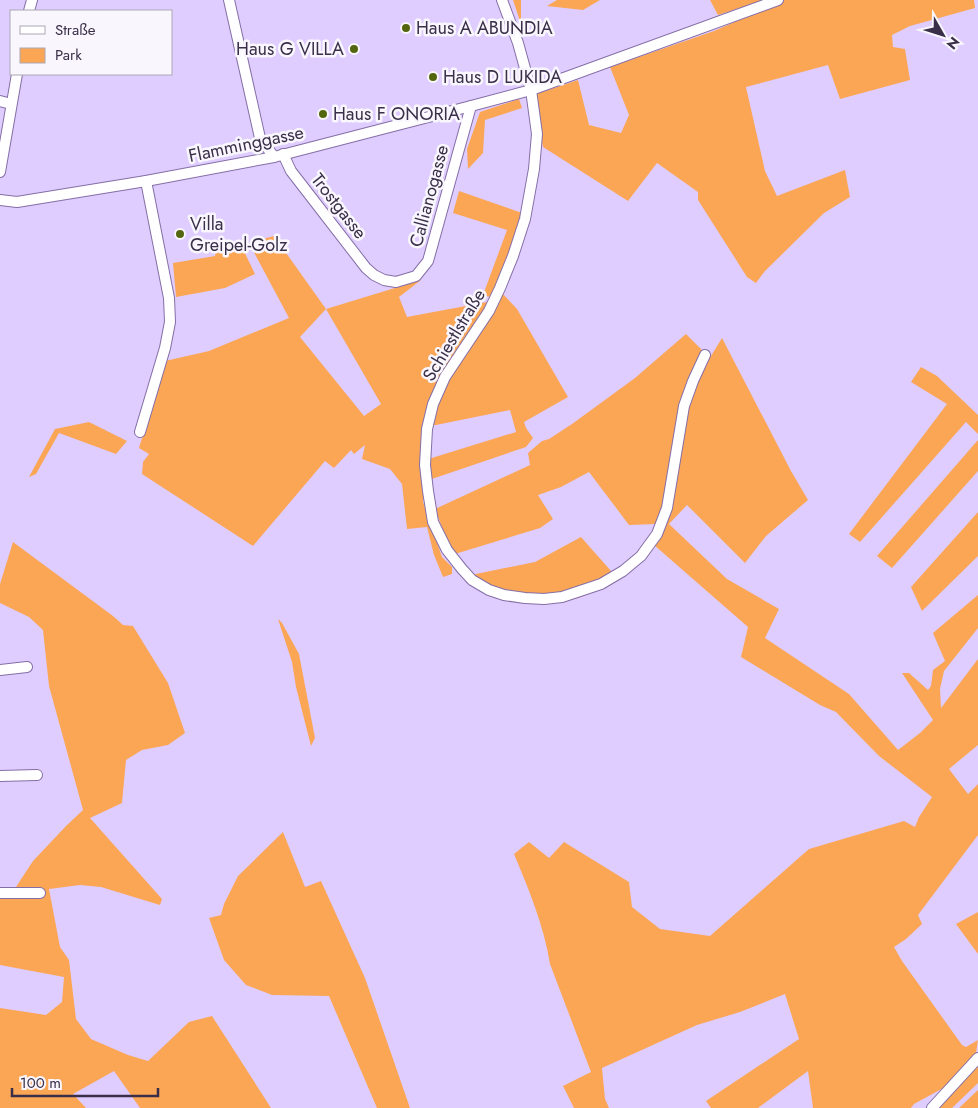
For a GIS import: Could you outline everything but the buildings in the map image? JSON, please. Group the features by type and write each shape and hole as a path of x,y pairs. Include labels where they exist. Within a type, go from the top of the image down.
{"street":[{"name":"Trostgasse","path":"228,0 260,138 279,156 366,268 374,275"},
{"name":"Schiestlstraße","path":"502,0 518,43 530,90 537,134 534,169 526,218 490,311 445,377 433,404 427,429 425,465 433,522 447,550 472,580 489,590 504,595 544,599 562,596 602,584 623,571 641,556 657,534 668,508 684,406 705,355"},
{"name":"Flamminggasse","path":"0,200 17,202 146,181 279,156 530,90 778,0"},
{"path":"0,172 17,75"},
{"path":"0,101 11,104"},
{"name":"Callianogasse","path":"374,275 384,280 396,282 416,276 428,261 470,106"},
{"path":"140,432 165,348 170,322 169,298 146,181"},
{"path":"0,670 27,667"},
{"path":"0,776 38,774"},
{"path":"0,893 40,893"},
{"path":"932,1108 978,1058"}],"green space":[{"path":"513,0 521,0 521,24"},
{"path":"557,0 600,0 583,10 547,6"},
{"path":"710,0 974,0 975,8 910,26 892,35 893,47 905,49 910,80 840,99 828,65 746,87 765,171 777,196 845,170 850,197 824,213 765,271 756,283 747,277 698,200 698,192 657,163 628,201 543,147 533,95 578,80 589,125 621,133 629,115 610,67 714,31 760,11 758,2 718,15"},
{"path":"519,99 522,108 485,120 483,153 468,169 467,149 480,112"},
{"path":"459,191 522,213 510,256 494,296 483,295 507,230 453,213"},
{"path":"274,236 326,309 421,280 399,297 407,317 487,302 502,293 517,309 568,397 524,422 533,438 526,447 423,482 423,502 442,557 452,567 452,574 443,577 434,555 427,527 407,529 402,484 390,469 362,459 365,445 354,454 351,450 334,468 325,461 253,546 142,474 143,462 149,454 139,448 165,361 209,351 289,318 249,243","holes":["326,309 381,404 364,416 300,337","510,410 516,432 422,461 421,438 424,426"]},
{"path":"240,243 255,274 225,288 176,297 173,263 215,256 217,246"},
{"path":"686,334 711,356 722,338 808,500 766,536 745,563 687,505 669,524 727,579 779,609 765,638 849,694 898,750 933,720 902,673 909,673 928,690 931,686 933,670 945,661 933,633 978,595 978,628 944,671 940,689 941,708 978,659 978,745 949,769 968,794 978,784 978,835 918,915 922,924 894,947 962,1045 966,1047 978,1040 976,1053 947,1086 914,1104 911,1108 813,1108 808,1071 758,1108 711,1108 706,1101 799,1039 785,994 740,1012 697,1025 602,1068 605,1099 609,1108 574,1108 563,1086 591,1072 550,964 540,922 514,854 529,842 549,858 564,842 629,882 632,907 660,929 710,936 809,849 904,821 915,827 932,797 879,756 836,712 820,705 741,657 748,627 654,545 665,521 655,524 629,525 589,472 561,487 538,495 553,519 540,528 455,554 447,540 435,509 530,465 528,453 542,441 549,439 572,424 635,378"},
{"path":"921,367 937,376 978,415 978,434 966,422 860,542 849,534 947,404 911,382"},
{"path":"89,422 127,441 116,454 59,433 36,474 29,477 55,429"},
{"path":"978,440 978,471 892,568 877,556"},
{"path":"978,512 978,556 922,611 911,587"},
{"path":"581,537 619,580 605,588 562,602 523,603 486,592 461,577 535,562"},
{"path":"13,542 123,625 133,626 168,683 185,733 168,745 142,750 126,760 122,803 90,818 162,899 160,905 101,887 80,885 49,889 60,947 69,960 76,1019 91,1039 128,1055 148,1061 189,1022 212,1016 271,1108 140,1108 114,1071 73,1094 86,1108 0,1108 0,1008 46,1015 62,1002 64,977 0,965 0,896 10,896 33,861 83,810 49,686 43,630 29,617 0,603 0,584"},
{"path":"278,619 299,654 315,738 311,746 296,687 292,662"},
{"path":"283,832 305,887 321,881 365,978 410,1108 377,1108 329,996 272,995 246,985 224,960 209,918 221,915 224,904 238,876"},
{"path":"978,912 978,954 956,924"},
{"path":"978,1066 978,1083 952,1108 938,1108"},
{"path":"978,1090 978,1108 959,1108"}],"place":[{"name":"Haus A ABUNDIA","path":"406,28"},
{"name":"Haus G VILLA","path":"354,49"},
{"name":"Haus D LUKIDA","path":"433,77"},
{"name":"Haus F ONORIA","path":"323,114"},
{"name":"Villa Greipel-Golz","path":"180,234"}]}
